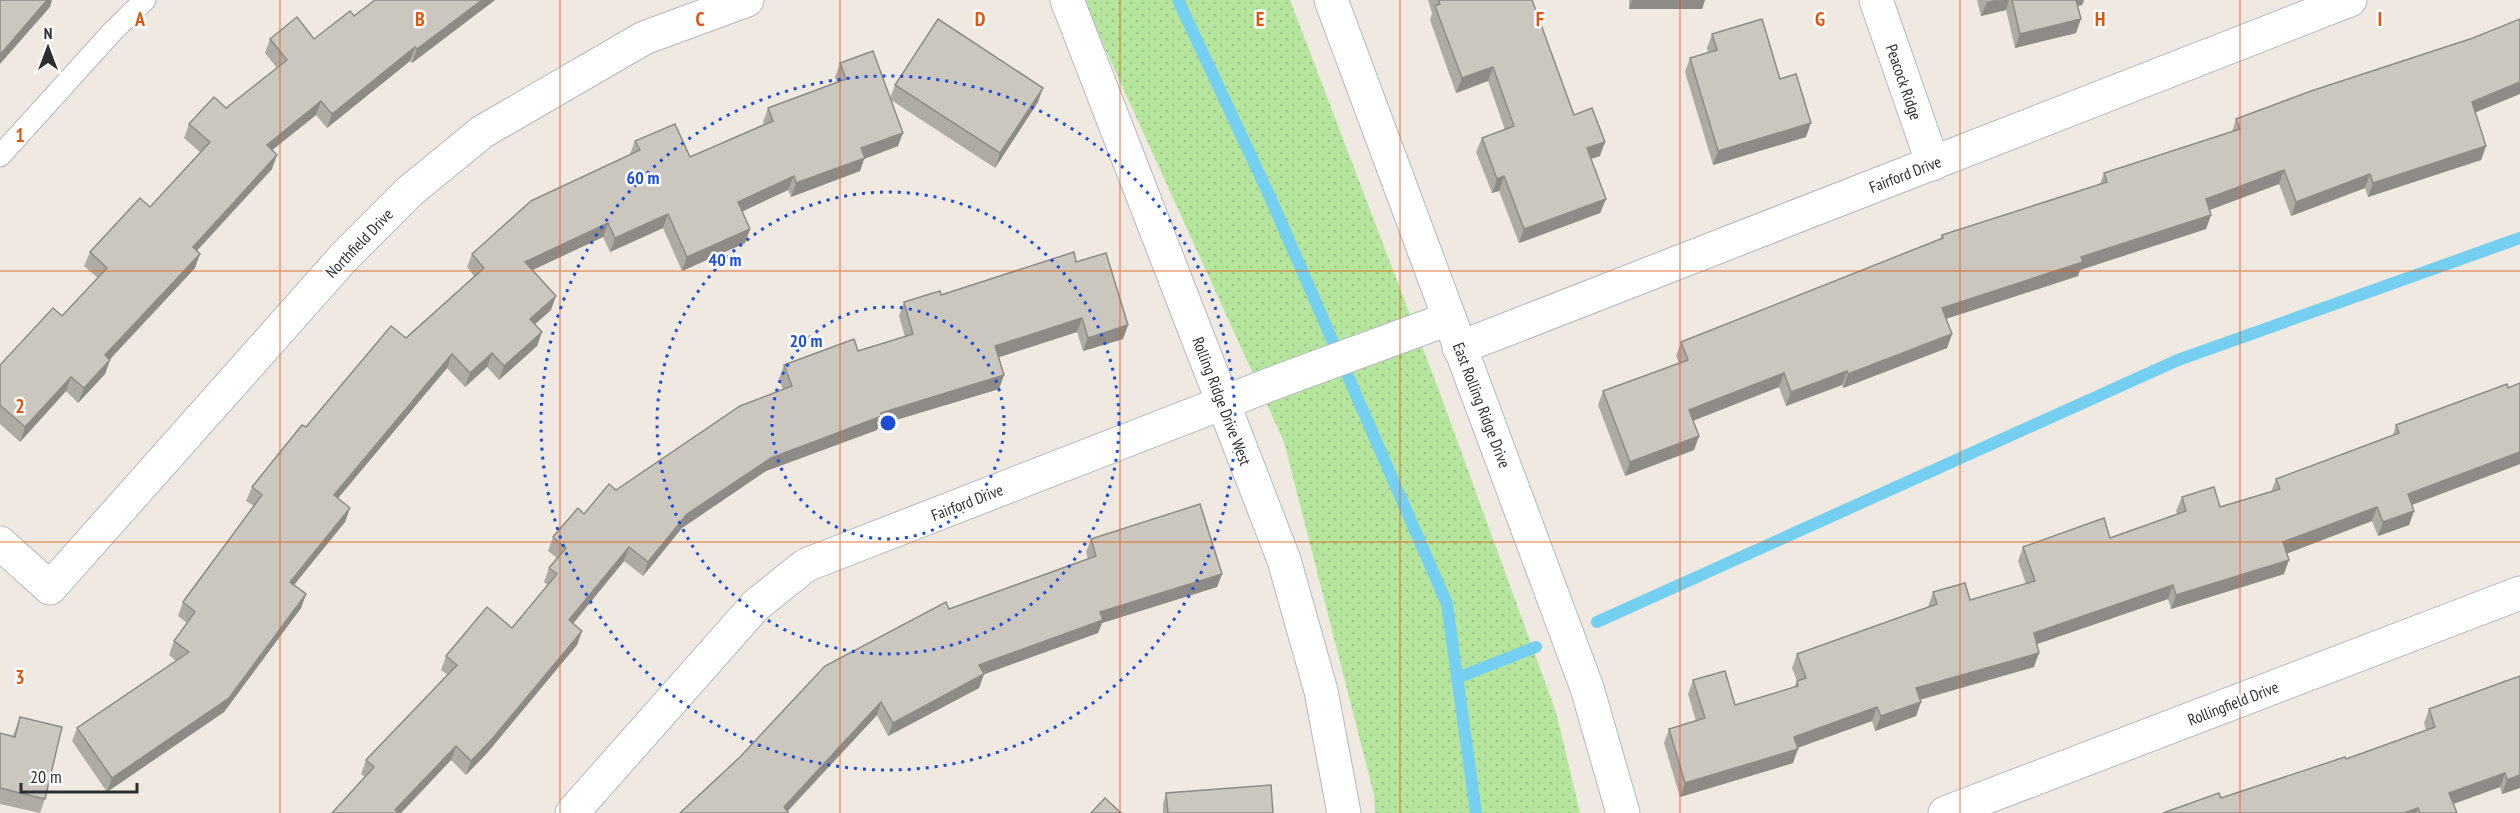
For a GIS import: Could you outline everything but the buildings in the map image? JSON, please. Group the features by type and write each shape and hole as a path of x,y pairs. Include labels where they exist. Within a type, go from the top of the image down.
{"street":[{"name":"Northfield Drive","path":"0,543 50,588 344,256 410,191 482,132 644,38 747,0"},
{"name":"Rolling Ridge Drive West","path":"1067,0 1284,560 1321,692 1344,813"},
{"name":"East Rolling Ridge Drive","path":"1331,0 1454,333 1542,560 1587,688 1623,813"},
{"name":"Peacock Ridge","path":"1876,0 1933,164"},
{"name":"Fairford Drive","path":"573,813 756,605 806,565 1391,339 1454,333 1933,164 2350,0"},
{"name":"Rollingfield Drive","path":"1945,813 2520,593"}],"lane":[{"path":"0,156 113,31 145,0"}],"green space":[{"path":"1083,0 1290,0 1438,388 1556,712 1580,813 1375,813 1374,795 1284,442"}],"waterway":[{"path":"1178,0 1270,197 1447,604 1476,813"},
{"path":"1597,622 2178,360 2520,238"},
{"path":"1457,678 1536,647"}]}
